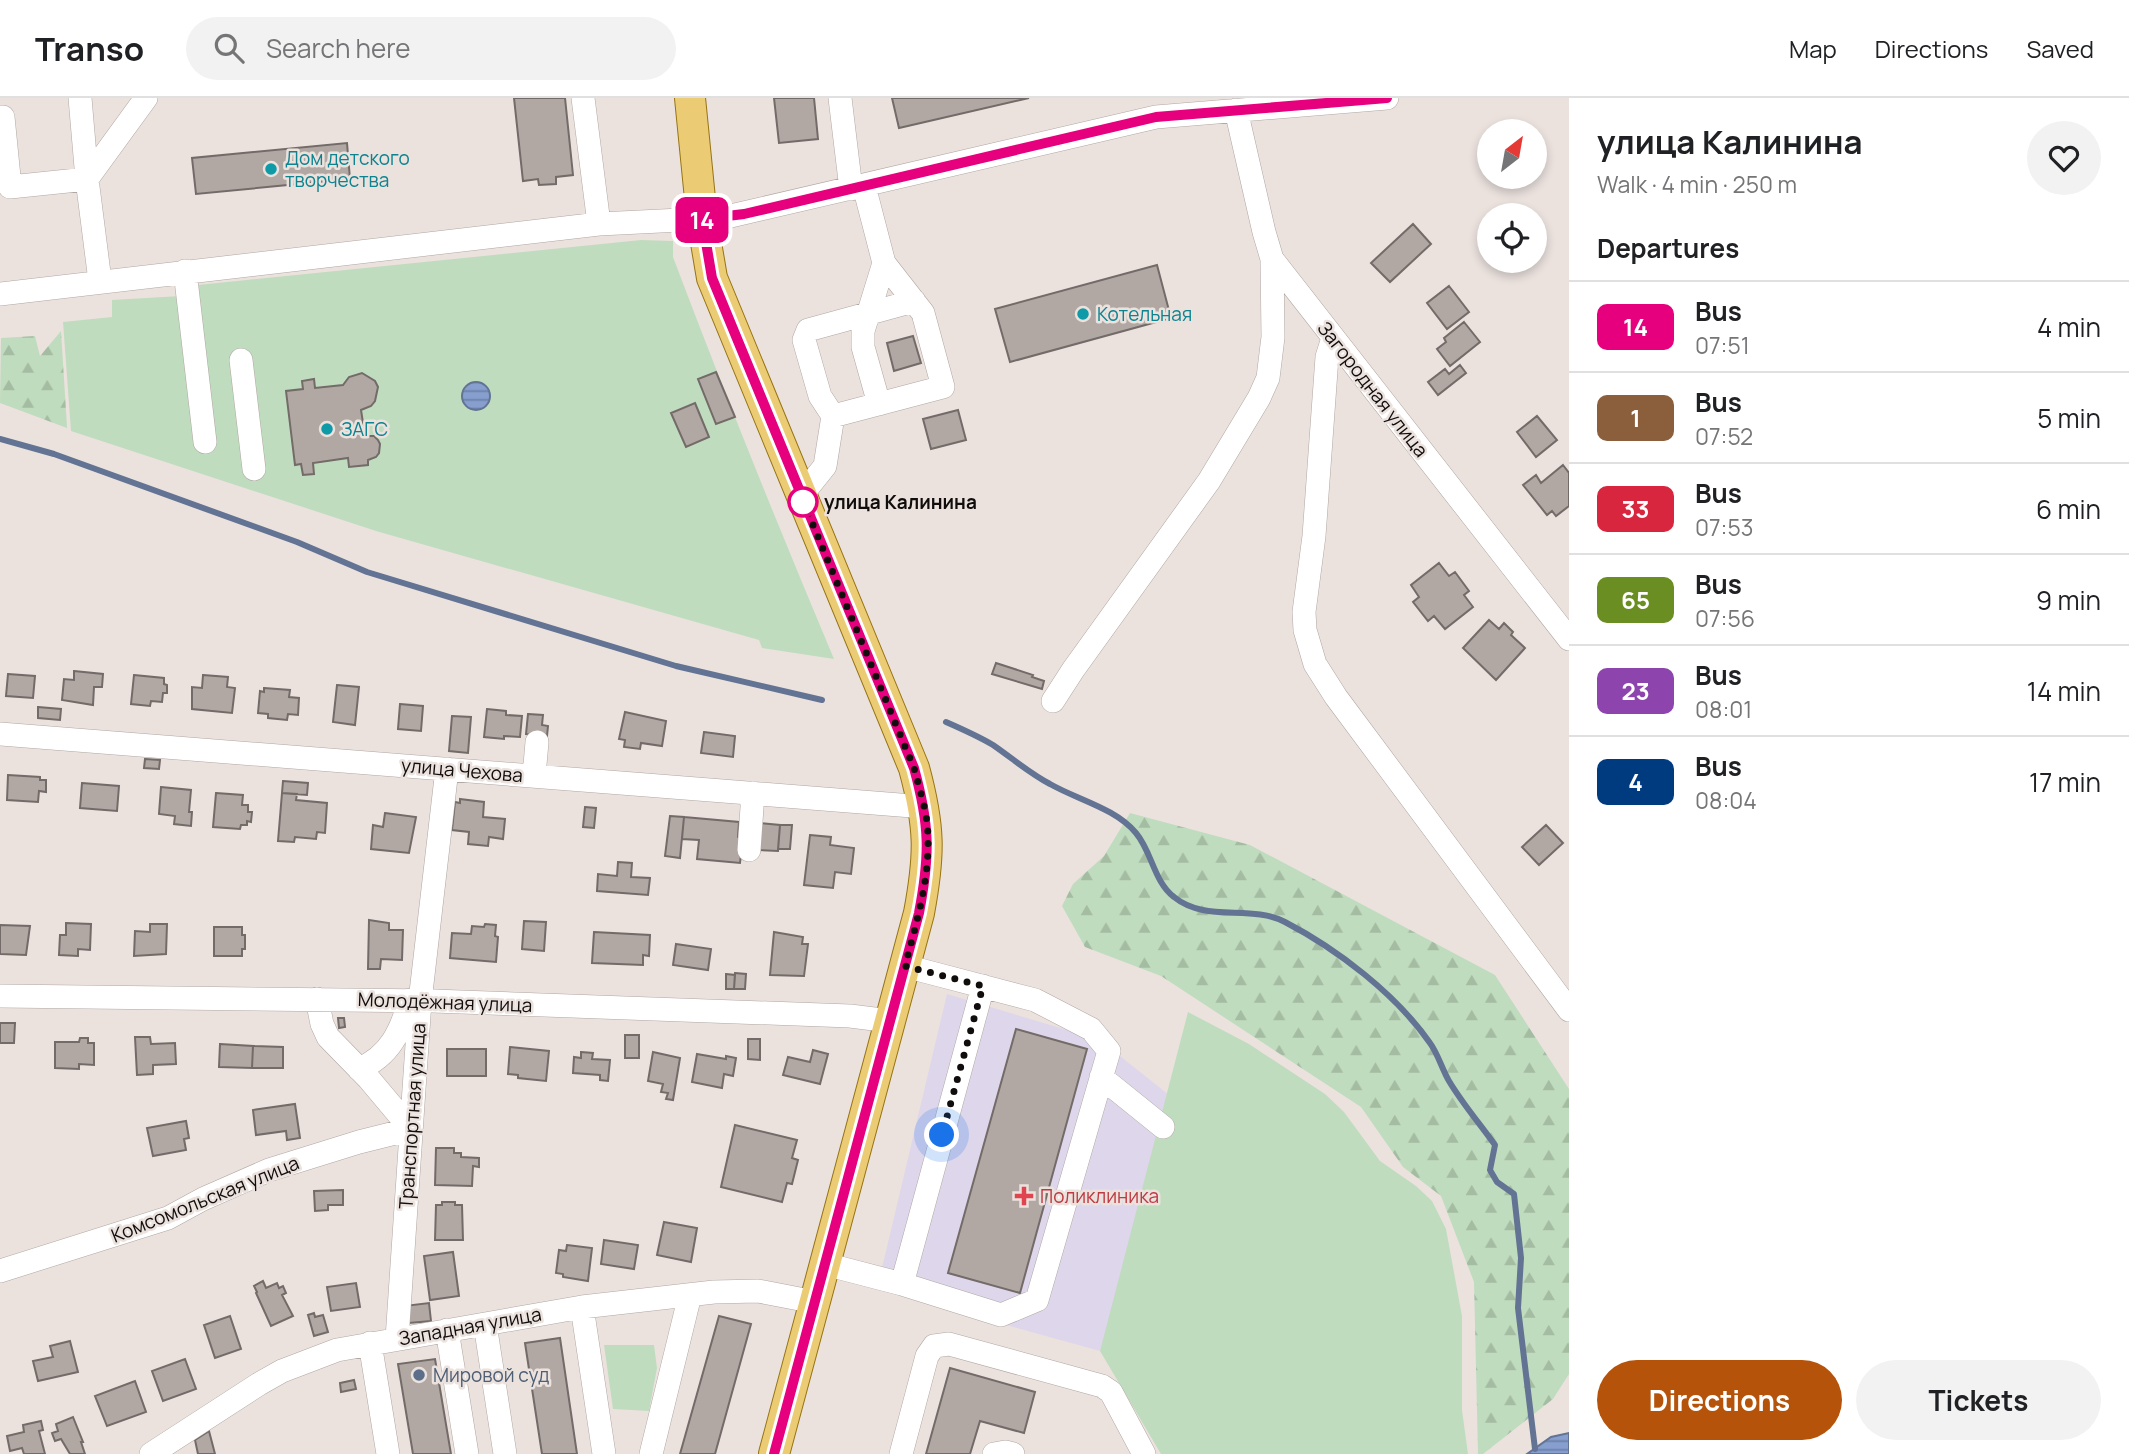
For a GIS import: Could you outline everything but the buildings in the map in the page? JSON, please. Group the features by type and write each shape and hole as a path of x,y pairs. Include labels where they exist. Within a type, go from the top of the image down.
{"main road":[{"path":"690,98 702,219 712,278 914,768 925,807 928,836 927,872 919,913 774,1454"}],"street":[{"path":"80,98 100,281"},
{"path":"0,117 3,117 10,187 87,179 146,98"},
{"path":"583,98 599,224"},
{"path":"833,416 943,387 923,313 884,262 858,187 840,98"},
{"path":"0,294 599,224 744,214 858,187 1154,107 1236,110 1264,103 1387,98"},
{"name":"Загородная улица","path":"1236,110 1272,259 1569,639"},
{"path":"1053,701 1209,481 1259,398 1268,378 1273,337 1272,259"},
{"path":"879,404 863,347 863,331 884,262"},
{"path":"185,271 205,442"},
{"path":"801,496 825,466 833,416 820,396 804,340 808,330 914,301"},
{"path":"1333,338 1328,356 1314,536 1304,612 1305,630 1315,664 1336,698 1569,1010"},
{"path":"241,360 254,468"},
{"name":"улица Чехова","path":"0,734 925,807"},
{"path":"534,776 537,742"},
{"name":"Транспортная улица","path":"397,1339 411,1129 415,1001 447,769"},
{"path":"749,850 753,793"},
{"path":"825,1264 902,1284 1001,1315 1037,1300 1108,1051 1091,1029 1035,1000 905,966"},
{"path":"902,1284 983,986"},
{"name":"Молодёжная улица","path":"0,996 415,1001 850,1016 890,1021"},
{"path":"317,999 322,1024 328,1037 411,1129"},
{"path":"359,1069 372,1064 383,1055 415,1001"},
{"path":"383,1055 380,1094 388,1135"},
{"path":"1101,1077 1163,1127"},
{"name":"Комсомольская улица","path":"0,1271 168,1218 270,1170 411,1129"},
{"name":"Западная улица","path":"151,1454 282,1371 337,1350 582,1307 690,1295 758,1291 815,1302"},
{"path":"651,1454 690,1295"},
{"path":"582,1307 604,1454"},
{"path":"485,1324 505,1454"},
{"path":"447,1330 467,1454"},
{"path":"370,1343 388,1454"},
{"path":"901,1454 927,1356 934,1346 949,1344 1102,1386 1111,1392 1138,1449"},
{"path":"995,1454 1013,1454"}],"shaded area":[{"name":"Поликлиника","path":"947,994 1100,1040 1179,1103 1100,1351 877,1289"}],"green space":[{"path":"641,240 673,241 673,257 692,308 834,659 762,648 759,640 376,531 71,431 63,322 112,317 112,300 198,295 198,285"},
{"path":"61,331 67,428 0,403 1,338 35,336 40,356"},
{"path":"1130,813 1250,845 1495,975 1569,1089 1569,1374 1553,1399 1483,1454 1478,1454 1474,1282 1441,1196 1403,1167 1361,1107 1161,976 1085,947 1062,906 1073,884 1104,856"},
{"path":"1188,1012 1249,1044 1325,1094 1344,1112 1380,1161 1416,1186 1432,1201 1446,1229 1462,1316 1462,1410 1468,1454 1161,1454 1100,1351"},
{"path":"604,1345 654,1345 657,1368 649,1411 613,1409"}],"water":[{"path":"476,382 486,386 490,396 486,406 476,410 466,406 462,396 466,386"},
{"path":"1569,1433 1569,1454 1527,1454 1551,1437"}],"waterway":[{"path":"0,439 54,454 297,542 367,572 676,666 822,700"},
{"path":"946,722 987,742 1042,780 1118,817 1136,833 1162,883 1174,897 1200,909 1257,914 1285,922 1345,959 1383,990 1416,1025 1433,1047 1454,1089 1495,1145 1490,1170 1497,1182 1514,1194 1521,1258 1518,1308 1535,1449"}],"bus line":[{"name":"14","path":"774,1454 919,913 927,872 928,836 925,807 914,768 712,278 702,219 744,214 1156,117 1387,98"}],"place":[{"name":"Дом детского творчества","path":"271,169"},
{"name":"Котельная","path":"1083,314"},
{"name":"ЗАГС","path":"327,429"},
{"name":"улица Калинина","path":"803,502"},
{"name":"Поликлиника","path":"1024,1196"},
{"name":"Мировой суд","path":"419,1375"}],"route":[{"path":"803,502 801,496 914,768 925,807 928,836 927,872 905,966 983,986 942,1135"}]}
